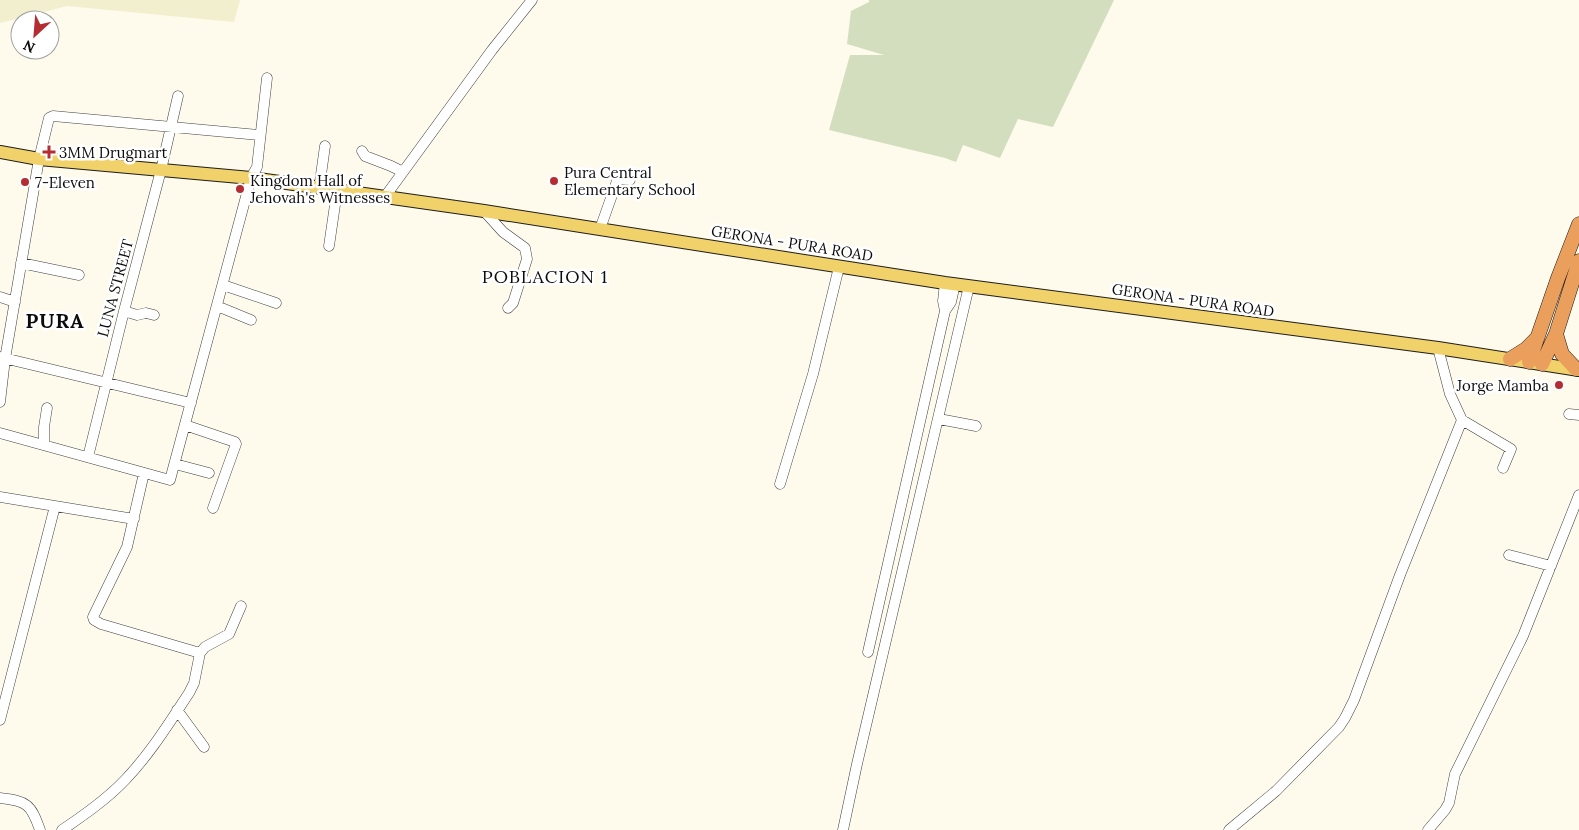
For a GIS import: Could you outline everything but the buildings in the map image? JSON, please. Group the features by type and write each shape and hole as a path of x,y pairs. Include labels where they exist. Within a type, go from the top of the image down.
{"highway":[{"path":"1536,363 1539,335 1579,224"},
{"path":"1536,363 1556,334 1577,275 1579,261"},
{"path":"1556,334 1562,354 1577,369"},
{"path":"1510,359 1526,349 1539,335"}],"main road":[{"name":"GERONA - PURA ROAD","path":"0,152 38,159 251,178 484,211 969,286 1438,348 1577,369"}],"street":[{"path":"384,198 492,50 532,0"},
{"path":"0,433 170,480 251,178 257,168 267,78"},
{"name":"LUNA STREET","path":"88,457 178,96"},
{"path":"0,402 3,358 15,302 38,159 49,119 53,116 260,135"},
{"path":"319,189 325,146"},
{"path":"362,150 365,156 403,172"},
{"path":"600,229 617,181 621,179 630,180"},
{"path":"328,246 337,191"},
{"path":"484,211 503,232 525,248 527,253 513,303 508,308"},
{"path":"21,264 79,275"},
{"path":"780,484 813,374 839,267"},
{"path":"868,652 945,311 943,301 950,283"},
{"path":"223,284 276,303"},
{"path":"843,830 969,286"},
{"path":"0,297 15,302"},
{"path":"217,306 251,320"},
{"path":"124,311 137,315 146,313 154,315"},
{"path":"1438,348 1450,394 1462,420 1511,449 1503,468"},
{"path":"3,358 191,403"},
{"path":"44,445 47,408"},
{"path":"939,419 976,426"},
{"path":"1229,830 1276,792 1345,718 1363,677 1400,575 1462,420"},
{"path":"185,426 235,442 236,444 213,508"},
{"path":"175,464 209,473"},
{"path":"144,473 127,547 94,612 94,620 101,624 200,653"},
{"path":"1428,830 1449,804 1455,774 1523,636 1579,495"},
{"path":"0,497 134,519"},
{"path":"0,720 55,506"},
{"path":"1509,555 1551,566"},
{"path":"62,830 98,804 125,780 144,757 194,683 200,653 205,647 229,634 241,606"},
{"path":"177,710 204,747"},
{"path":"0,798 24,802 29,806 40,830"}],"shaded area":[{"path":"0,0 240,0 234,22 67,6 51,10 10,10 10,20 0,23"}],"green space":[{"path":"869,0 1114,0 1053,127 1018,119 1000,158 963,145 956,162 829,130 850,55 884,55 847,44 851,11 869,2"}],"place":[{"name":"3MM Drugmart","path":"49,152"},
{"name":"Pura Central Elementary School","path":"554,181"},
{"name":"7-Eleven","path":"25,182"},
{"name":"Kingdom Hall of Jehovah's Witnesses","path":"240,189"},
{"name":"Jorge Mamba","path":"1559,385"}],"district":[{"name":"POBLACION 1","path":"545,276"},
{"name":"PURA","path":"55,320"}]}
